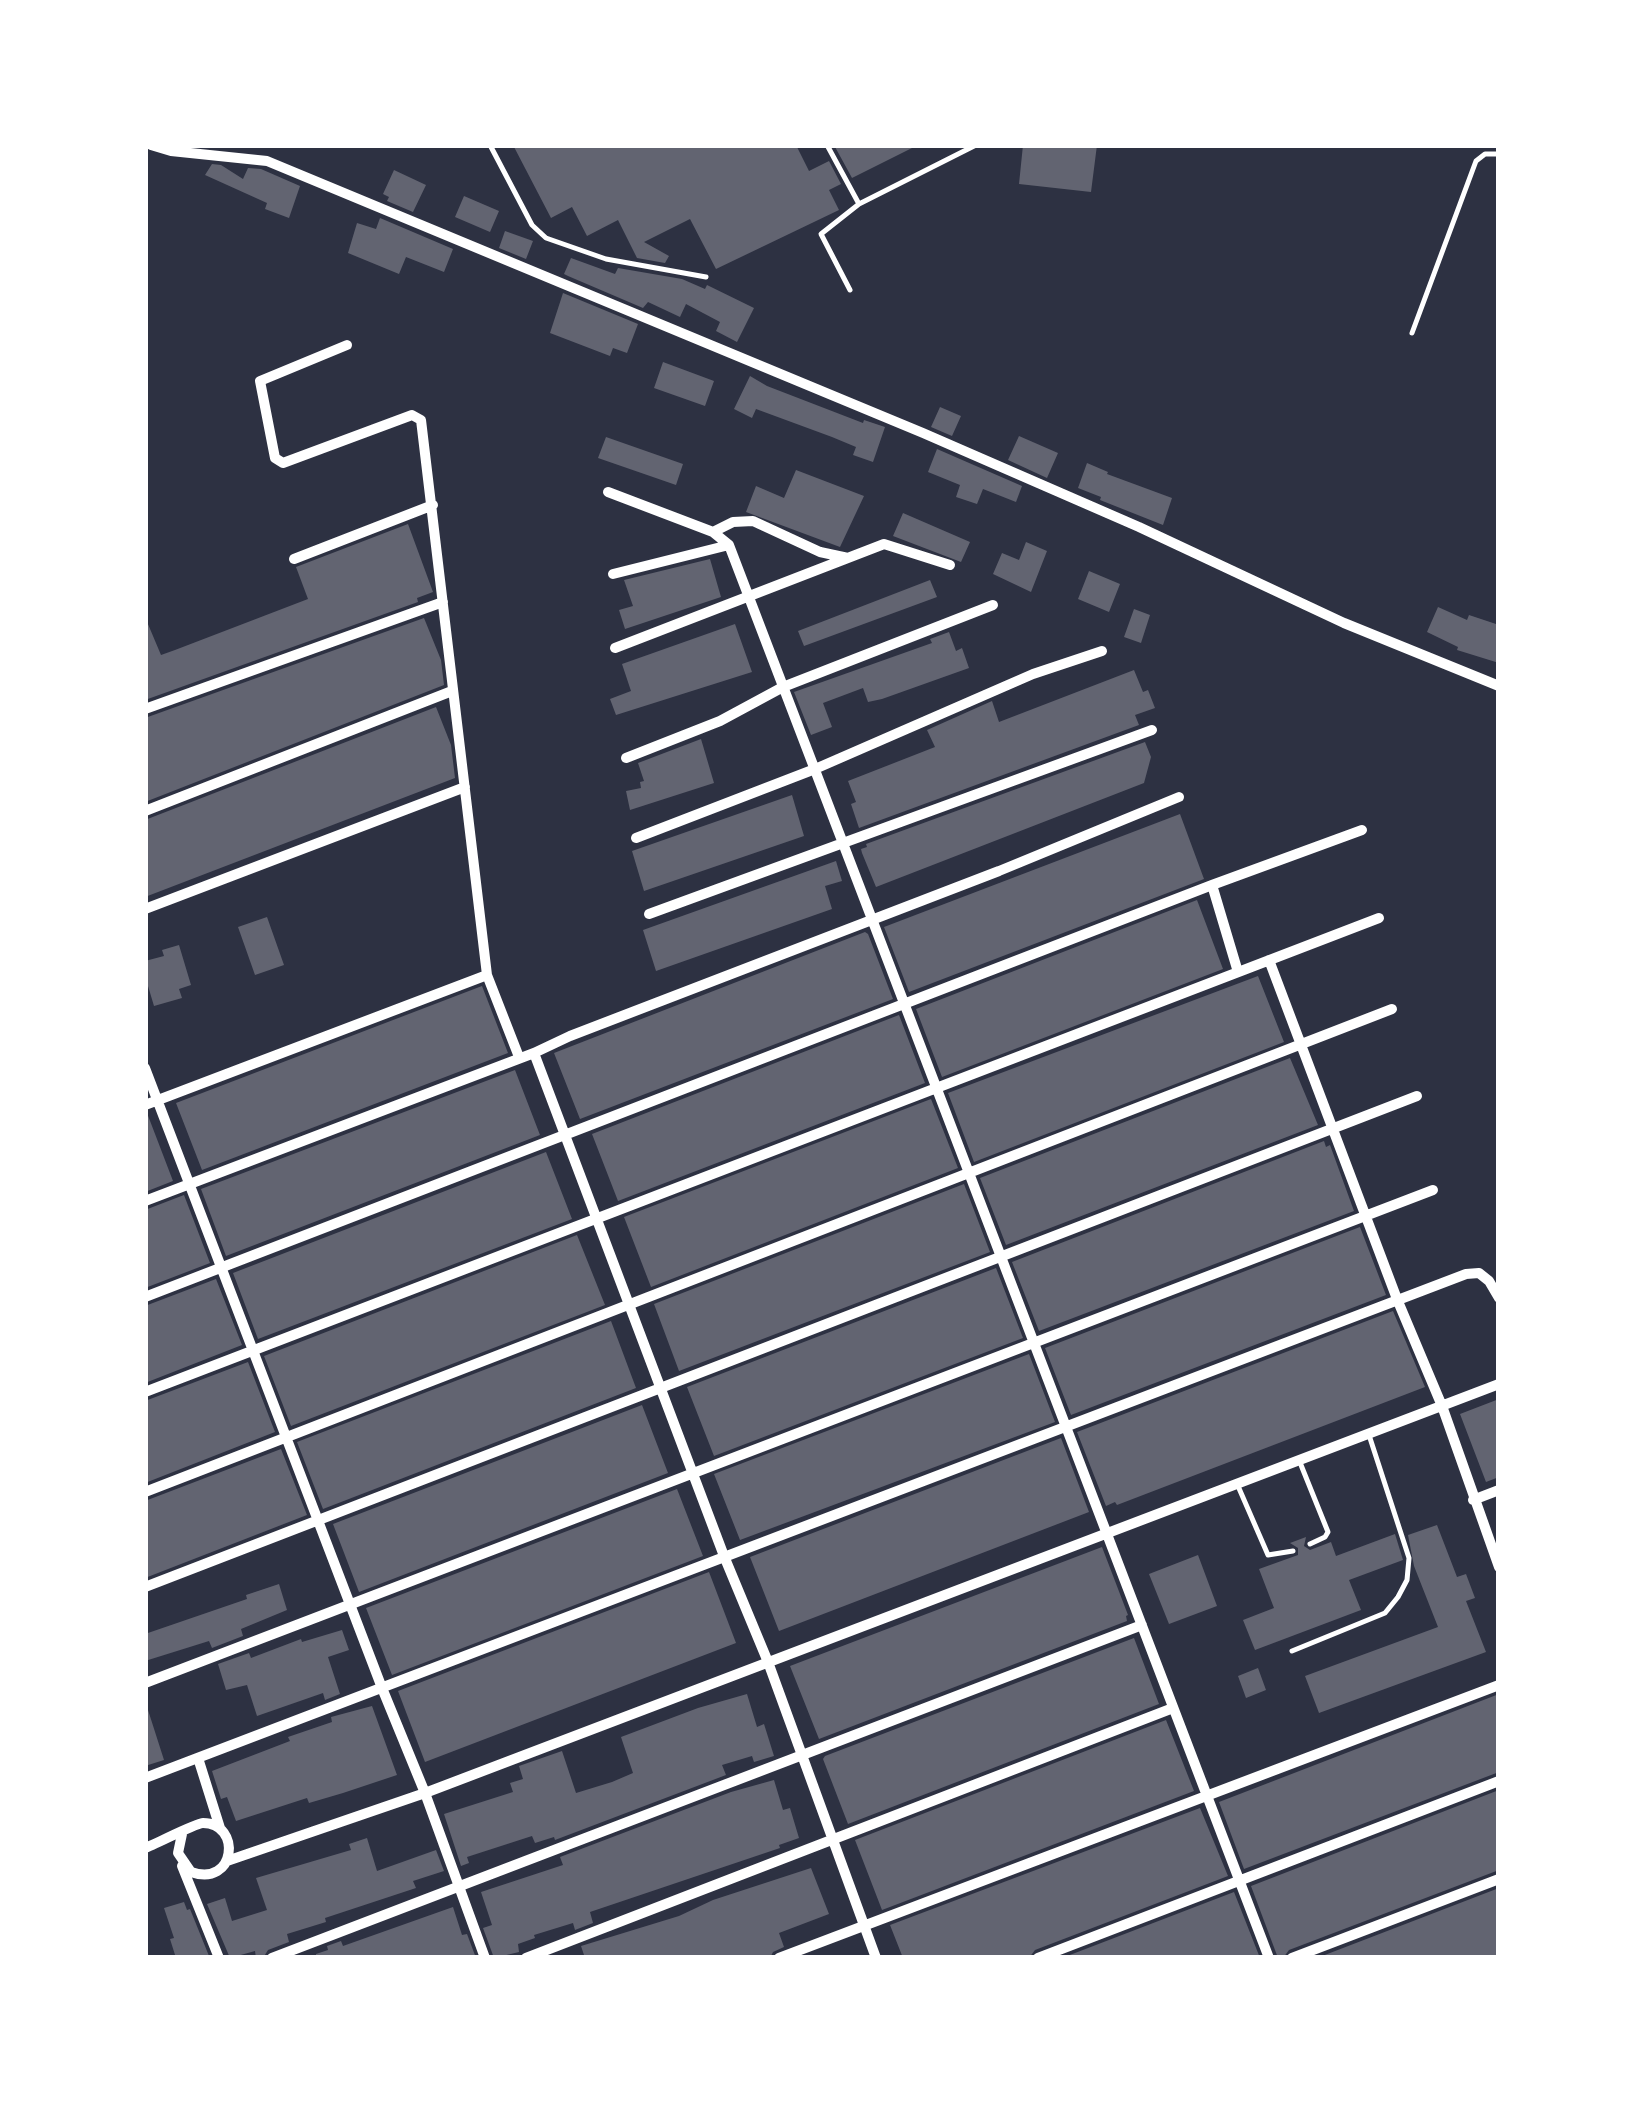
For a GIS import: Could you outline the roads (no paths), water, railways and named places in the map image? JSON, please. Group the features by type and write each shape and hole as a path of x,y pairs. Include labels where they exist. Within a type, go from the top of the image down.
{"street":[{"path":"151,145 171,151 266,161 923,432 1344,623 1499,686"},
{"path":"347,345 260,381 275,458 283,463 412,415 421,420 487,975 518,1057"},
{"path":"608,492 712,532 729,545 1269,1958"},
{"path":"294,559 432,505"},
{"path":"712,532 733,522 753,520 820,552 849,558"},
{"path":"615,648 884,544 950,565"},
{"path":"613,574 729,545"},
{"path":"145,710 443,602"},
{"path":"626,758 720,721 782,687 993,605"},
{"path":"636,838 815,769 1033,674 1102,650"},
{"path":"145,811 452,690"},
{"path":"648,914 1152,730"},
{"path":"145,909 465,788"},
{"path":"145,1201 534,1053 586,1029 1048,852 1180,797"},
{"path":"145,1297 1362,830"},
{"path":"1212,885 1238,972"},
{"path":"145,1392 1379,918"},
{"path":"1268,960 1397,1299 1442,1406 1499,1567"},
{"path":"145,1106 487,975"},
{"path":"145,1492 1392,1009"},
{"path":"534,1053 724,1556 768,1662 799,1756 876,1958"},
{"path":"145,1068 382,1688 426,1793 485,1958"},
{"path":"145,1587 1417,1096"},
{"path":"145,1683 1433,1190"},
{"path":"145,1778 1466,1274 1478,1273 1489,1281 1499,1298"},
{"path":"180,1860 198,1875 215,1873 227,1862 426,1793 1499,1384"},
{"path":"1474,1500 1499,1490"},
{"path":"272,1958 1142,1625"},
{"path":"779,1958 1499,1684"},
{"path":"526,1958 1174,1708"},
{"path":"198,1758 220,1828 229,1844 227,1862"},
{"path":"1038,1958 1499,1781"},
{"path":"145,1848 199,1823 220,1828"},
{"path":"182,1834 177,1846 180,1860 219,1958"},
{"path":"1292,1958 1499,1880"}],"lane":[{"path":"490,145 532,225 546,238 606,259 706,276"},
{"path":"827,145 859,204"},
{"path":"850,290 822,234 859,204 976,145"},
{"path":"1412,334 1476,161 1485,154 1499,154"},
{"path":"1292,1651 1384,1612 1407,1580 1409,1558 1369,1434"},
{"path":"1298,1460 1328,1532 1310,1544"},
{"path":"1237,1483 1268,1555 1293,1550"}]}
